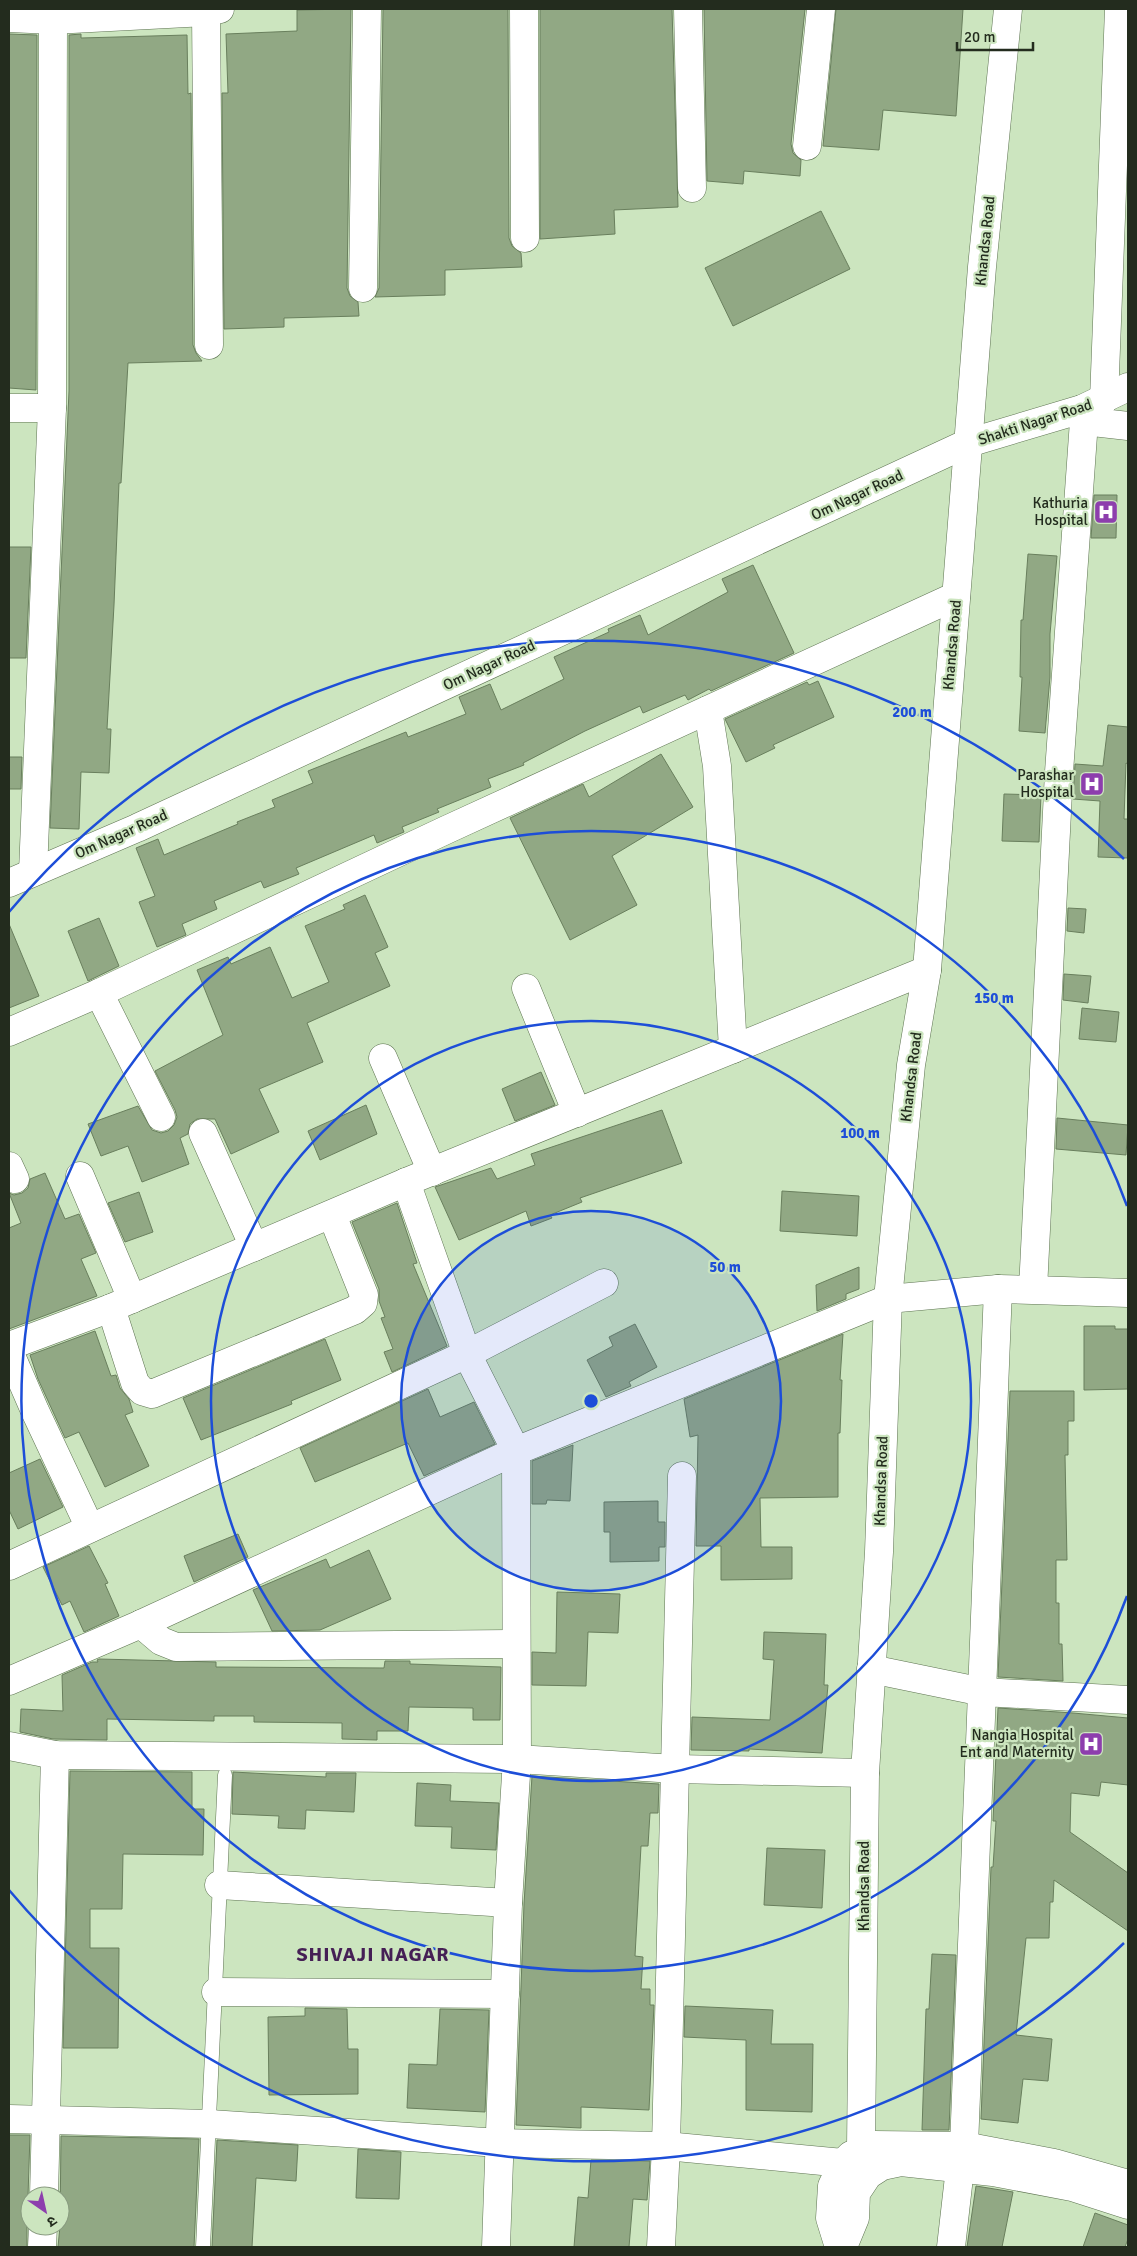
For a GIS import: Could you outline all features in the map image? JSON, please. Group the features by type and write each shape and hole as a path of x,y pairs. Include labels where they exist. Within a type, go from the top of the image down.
{"street":[{"path":"363,288 367,9"},
{"path":"524,9 525,238"},
{"path":"688,9 692,188"},
{"path":"807,146 821,9"},
{"name":"Khandsa Road","path":"852,2156 865,1774 879,1552 888,1299 911,1065 927,970 982,267 1008,9"},
{"path":"1033,1289 1059,772 1090,410 1119,9"},
{"path":"19,15 53,20 135,12 213,10 209,345"},
{"path":"21,877 52,408 53,20"},
{"name":"Shakti Nagar Road","path":"968,443 1090,410 1128,388"},
{"path":"9,408 52,408"},
{"path":"1090,410 1128,426"},
{"name":"Om Nagar Road","path":"21,877 137,828 968,443"},
{"path":"9,1032 99,993 956,596"},
{"path":"708,710 717,766 733,1049"},
{"path":"9,1346 122,1303 406,1182 927,970"},
{"path":"526,988 577,1113"},
{"path":"99,993 161,1117"},
{"path":"383,1058 432,1172"},
{"path":"203,1133 254,1247"},
{"path":"80,1176 122,1303 135,1383 142,1391 152,1394 355,1310 363,1304 364,1295 332,1215"},
{"path":"406,1182 467,1354 516,1451 517,1758 508,1903 496,2247"},
{"path":"9,1566 467,1354 604,1283"},
{"path":"951,2247 962,2157 983,1692 998,1289"},
{"path":"9,1681 141,1624 516,1451 888,1299 998,1289 1128,1292"},
{"path":"9,1351 35,1412 90,1528"},
{"path":"661,2247 666,2146 682,1476"},
{"path":"141,1624 161,1641 176,1647 516,1644"},
{"path":"872,1669 983,1692 1128,1700"},
{"path":"9,1746 55,1755 225,1766 517,1758 675,1769 865,1774"},
{"path":"45,2186 48,2120 55,1755"},
{"path":"219,1885 508,1903"},
{"path":"216,1992 505,1994"},
{"path":"9,2119 210,2124 500,2142 666,2146 852,2156 874,2145 962,2157 1054,2163 1128,2184"},
{"path":"839,2247 830,2218 832,2186 852,2156"},
{"path":"843,2247 855,2218 856,2193 868,2175 882,2166 901,2162 962,2157 993,2172 1072,2187 1128,2205"}],"lane":[{"path":"203,2247 225,1766"}],"building":[{"path":"351,9 347,288 350,296 358,302 359,316 284,318 284,327 224,329 222,93 228,93 226,34 297,31 297,10"},
{"path":"383,9 508,9 509,238 512,246 521,253 522,267 445,270 445,295 375,297 379,288"},
{"path":"540,9 672,9 678,207 614,210 615,234 540,239"},
{"path":"704,9 805,9 791,144 793,153 801,160 800,176 744,171 743,184 707,181"},
{"path":"836,9 963,9 956,116 883,110 879,150 823,146"},
{"path":"9,34 37,35 36,390 9,388"},
{"path":"81,34 81,38 187,35 188,94 191,93 193,345 202,361 128,363 121,483 119,483 107,729 111,729 109,773 81,772 79,829 50,828 69,391 69,35"},
{"path":"821,211 850,269 733,326 705,268"},
{"path":"1094,495 1117,495 1116,538 1091,538"},
{"path":"9,547 31,547 26,658 9,658"},
{"path":"1028,554 1057,556 1050,634 1050,677 1045,733 1019,731 1022,677 1020,677 1021,620 1023,620"},
{"path":"753,565 794,653 711,691 709,689 688,700 685,695 643,713 640,706 585,731 523,763 524,765 488,779 491,787 437,809 439,812 402,827 404,832 377,843 374,835 296,868 299,874 264,888 261,881 214,901 217,909 182,924 186,935 157,947 139,902 155,896 136,848 158,839 164,855 275,807 272,800 313,783 308,771 406,732 408,737 466,714 459,697 490,684 501,710 564,679 554,657 609,632 608,629 640,615 648,635 728,592 722,579"},
{"path":"818,681 834,717 773,745 775,748 746,762 725,719 807,682 809,685"},
{"path":"1108,725 1128,727 1128,764 1126,763 1124,819 1128,819 1128,858 1098,857 1100,801 1073,799 1075,764 1103,766"},
{"path":"661,754 693,807 612,856 637,905 570,940 510,818 583,784 589,797"},
{"path":"9,757 22,757 21,789 9,789"},
{"path":"1004,794 1041,795 1039,842 1002,841"},
{"path":"365,895 388,947 375,953 390,986 307,1023 323,1062 259,1089 279,1132 231,1154 215,1119 197,1119 190,1124 188,1134 180,1138 189,1164 142,1182 128,1146 101,1156 88,1124 138,1106 152,1130 161,1133 168,1131 174,1125 177,1117 155,1071 223,1035 197,970 228,957 231,964 270,947 292,998 329,982 305,926 345,909 343,905"},
{"path":"1068,908 1086,909 1084,933 1067,931"},
{"path":"99,918 119,966 88,981 68,931"},
{"path":"9,924 39,996 9,1008"},
{"path":"1064,974 1091,976 1088,1003 1063,1000"},
{"path":"1082,1008 1119,1012 1116,1042 1079,1039"},
{"path":"541,1072 555,1105 515,1121 502,1089"},
{"path":"366,1105 377,1134 320,1160 308,1131"},
{"path":"662,1110 682,1163 580,1198 582,1202 550,1215 552,1218 531,1226 526,1211 459,1240 435,1187 491,1168 497,1179 535,1165 531,1154"},
{"path":"1057,1118 1128,1125 1126,1155 1056,1149"},
{"path":"45,1173 65,1219 79,1214 96,1253 81,1259 97,1296 9,1329 9,1228 21,1223 9,1193 14,1195 22,1193 28,1188 30,1179"},
{"path":"782,1191 859,1196 857,1236 780,1231"},
{"path":"139,1192 153,1232 125,1242 108,1203"},
{"path":"397,1203 417,1263 413,1264 447,1346 392,1372 384,1352 393,1349 381,1318 385,1317 379,1301 379,1289 352,1222"},
{"path":"859,1267 859,1289 846,1294 846,1299 817,1311 816,1285"},
{"path":"635,1324 657,1367 629,1382 631,1386 606,1397 587,1360 613,1346 609,1337"},
{"path":"1084,1326 1115,1326 1115,1329 1128,1329 1128,1389 1084,1390"},
{"path":"95,1331 111,1376 116,1375 120,1388 129,1399 133,1412 125,1415 149,1466 105,1487 79,1432 65,1438 38,1379 30,1355"},
{"path":"843,1334 840,1380 842,1380 840,1433 838,1433 838,1497 760,1498 761,1547 792,1547 792,1579 721,1580 721,1546 696,1546 698,1435 690,1437 684,1399"},
{"path":"325,1339 341,1380 291,1401 292,1404 201,1440 183,1398"},
{"path":"428,1389 440,1417 474,1402 495,1444 424,1476 408,1443 315,1482 300,1448"},
{"path":"1010,1391 1074,1391 1074,1421 1068,1421 1068,1455 1065,1455 1067,1560 1056,1560 1056,1603 1059,1603 1059,1644 1062,1644 1063,1681 998,1677"},
{"path":"573,1445 570,1501 547,1500 546,1504 532,1504 532,1461"},
{"path":"40,1459 63,1507 18,1529 9,1510 9,1473"},
{"path":"658,1501 658,1522 665,1522 665,1547 659,1547 659,1561 610,1562 610,1532 604,1532 604,1502"},
{"path":"238,1534 248,1557 194,1582 184,1556"},
{"path":"89,1546 108,1583 105,1584 119,1616 84,1632 70,1601 62,1605 43,1567"},
{"path":"369,1550 391,1599 320,1630 272,1631 253,1590 326,1559 330,1568"},
{"path":"557,1592 620,1594 618,1633 588,1632 586,1686 532,1685 532,1652 556,1653"},
{"path":"764,1632 826,1634 824,1685 828,1685 822,1753 749,1749 749,1751 691,1750 692,1717 770,1720 774,1660 763,1659"},
{"path":"97,1660 216,1662 216,1667 384,1668 385,1661 410,1661 410,1664 501,1667 500,1720 473,1720 473,1708 409,1707 408,1731 377,1731 377,1740 342,1739 342,1723 254,1722 254,1716 214,1716 214,1721 107,1719 107,1740 53,1739 20,1732 21,1709 63,1711 62,1675 92,1662 98,1662"},
{"path":"998,1708 1128,1718 1128,1785 1101,1782 1099,1796 1071,1793 1070,1832 1128,1873 1128,1931 1054,1880 1053,1902 1050,1902 1049,1938 1026,1938 1016,2035 1052,2039 1048,2081 1023,2079 1018,2123 981,2119 991,1867 993,1867 996,1821 993,1821"},
{"path":"70,1771 192,1772 192,1809 204,1809 203,1855 123,1854 122,1909 90,1909 90,1948 119,1948 118,2048 63,2048"},
{"path":"233,1772 326,1777 326,1773 356,1773 354,1812 306,1810 305,1829 278,1828 279,1816 232,1814"},
{"path":"532,1776 659,1784 658,1813 650,1813 648,1846 641,1846 635,1956 643,1957 641,1989 650,1989 650,2005 654,2005 649,2110 581,2107 581,2128 516,2125 524,1904"},
{"path":"417,1783 451,1785 450,1801 499,1803 496,1850 451,1848 452,1827 415,1826"},
{"path":"767,1848 825,1850 822,1908 764,1905"},
{"path":"932,1954 956,1955 949,2130 922,2130 926,2009 929,2009"},
{"path":"685,2006 773,2010 771,2044 813,2044 812,2112 746,2110 746,2040 684,2037"},
{"path":"305,2008 347,2009 348,2049 358,2049 358,2094 269,2095 268,2017 305,2016"},
{"path":"440,2009 489,2010 485,2112 407,2108 409,2064 437,2065"},
{"path":"9,2135 30,2135 28,2186 20,2186 20,2236 27,2236 27,2247 9,2247"},
{"path":"61,2136 199,2139 194,2247 58,2247 59,2236 70,2236 70,2186 60,2186"},
{"path":"217,2140 298,2145 296,2181 256,2178 252,2247 212,2247"},
{"path":"358,2149 401,2152 399,2199 356,2198"},
{"path":"591,2160 650,2161 647,2200 633,2199 629,2247 574,2247 578,2197 588,2198"},
{"path":"976,2186 1013,2192 1002,2247 967,2247"},
{"path":"1095,2213 1128,2225 1128,2239 1125,2247 1083,2247"}],"place":[{"name":"Kathuria Hospital","path":"1106,512"},
{"name":"Parashar Hospital","path":"1092,784"},
{"name":"Nangia Hospital Ent and Maternity","path":"1091,1744"}],"district":[{"name":"SHIVAJI NAGAR","path":"373,1954"}]}
